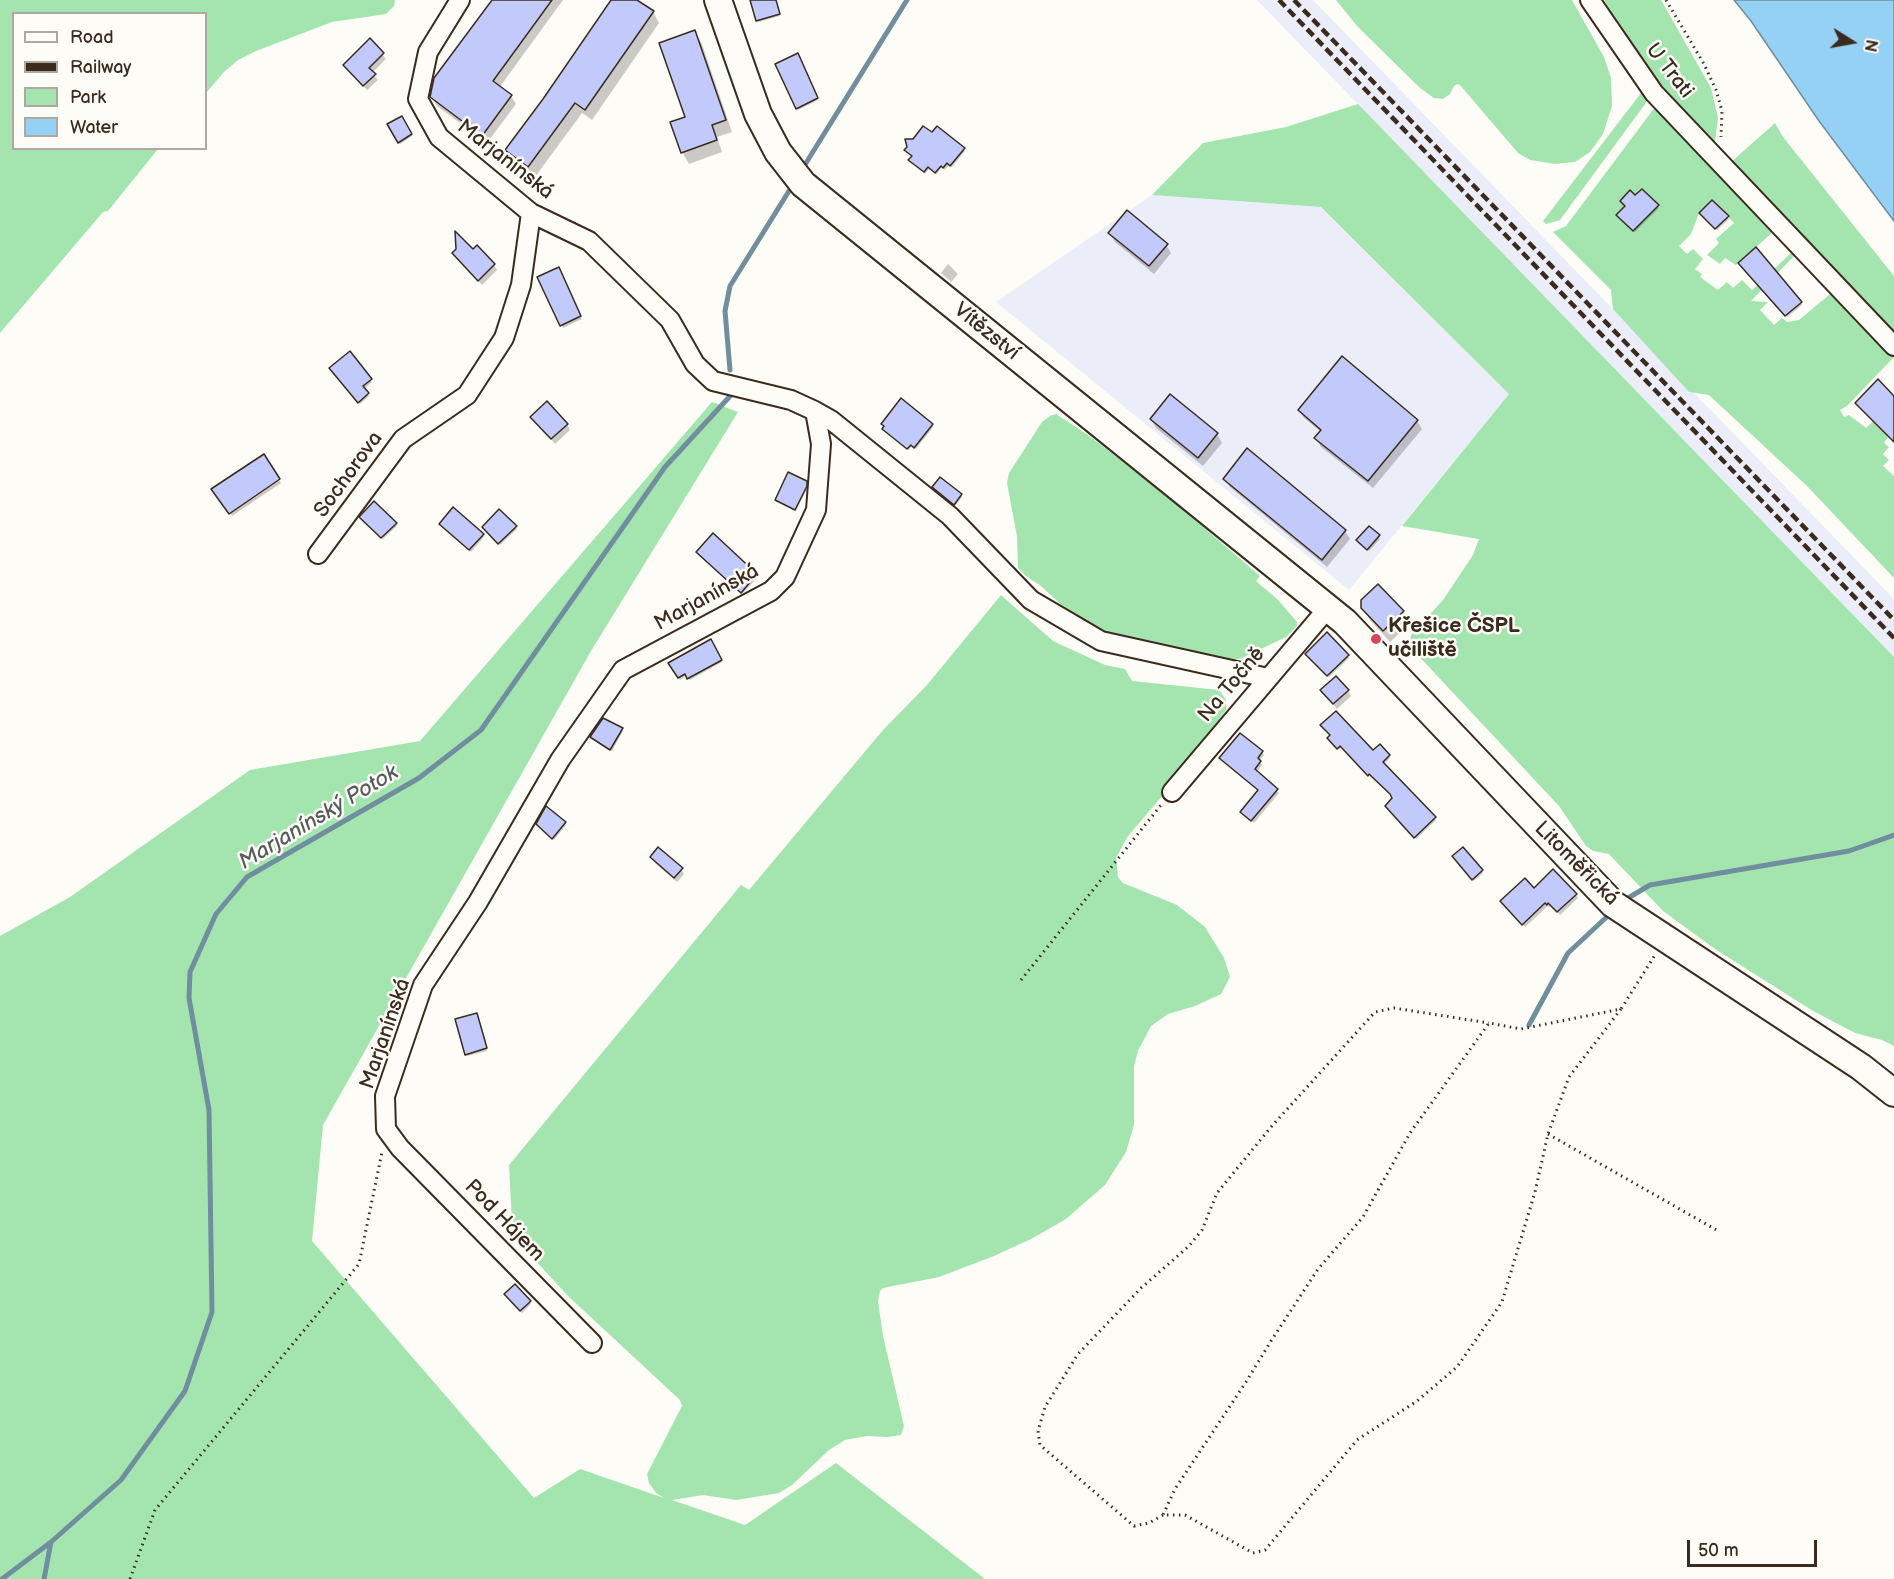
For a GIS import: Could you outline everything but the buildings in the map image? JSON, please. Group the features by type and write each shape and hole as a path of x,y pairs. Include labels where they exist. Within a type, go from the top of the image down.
{"main road":[{"name":"Vítězství","path":"718,0 758,114 778,152 803,184 1328,608"},
{"name":"Litoměřická","path":"1328,608 1345,622 1620,909 1861,1067 1894,1093"}],"street":[{"name":"Marjanínská","path":"386,1129 385,1096 423,985 478,902 560,760 623,670 771,591 785,577 816,510 821,444 816,411 791,400 713,381 695,364 670,320 589,241 531,213 439,137 418,99 428,52 460,0"},
{"name":"U Trati","path":"1590,0 1654,93 1894,346"},
{"name":"Sochorova","path":"318,554 403,439 467,395 504,338 522,285 531,213"},
{"path":"816,411 831,420 950,516 1031,600 1071,624 1101,641 1268,678"},
{"name":"Na Točně","path":"1172,792 1328,608"},
{"name":"Pod Hájem","path":"386,1129 400,1148 591,1343"}],"path":[{"path":"1666,0 1704,64 1716,90 1722,111 1720,164"},
{"path":"1021,980 1172,792"},
{"path":"1621,1009 1521,1029 1394,1008 1375,1012 1271,1127 1217,1193 1202,1230 1189,1246 1141,1288 1078,1354 1045,1407 1038,1431 1040,1445 1134,1526 1163,1515 1185,1515 1253,1553 1265,1550 1357,1440 1417,1401 1457,1367 1502,1302 1535,1192 1548,1134 1569,1077 1621,1009 1666,939"},
{"path":"1163,1515 1176,1489 1318,1269 1363,1217 1410,1133 1489,1023"},
{"path":"130,1579 155,1510 359,1264 386,1129"},
{"path":"1548,1134 1720,1232"}],"shaded area":[{"path":"1257,0 1313,0 1894,599 1894,657"},
{"path":"1152,195 1321,207 1509,394 1349,590 996,302"}],"green space":[{"path":"0,0 395,0 394,6 386,14 332,22 256,51 238,60 207,92 207,12 12,12 12,150 157,150 108,211 103,212 0,333"},
{"path":"1336,0 1572,0 1604,57 1611,78 1612,106 1603,134 1590,152 1575,162 1555,164 1530,160 1518,153 1460,85 1454,86 1450,94 1443,99 1434,98 1420,88 1357,26"},
{"path":"1604,0 1661,0 1711,88 1718,118 1714,149 1662,100"},
{"path":"1641,93 1648,100 1560,220 1546,224 1543,221"},
{"path":"1358,104 1894,657 1894,1046 1882,1040 1855,1033 1813,1011 1715,949 1663,911 1609,854 1593,851 1586,846 1559,806 1414,651 1410,643 1411,635 1443,600 1473,555 1479,539 1402,526 1509,394 1321,207 1152,195 1203,143 1286,127"},
{"path":"1655,107 1774,231 1736,265 1725,258 1720,264 1707,255 1719,243 1716,239 1734,223 1711,200 1699,213 1691,234 1679,246 1687,254 1693,249 1703,259 1695,269 1702,274 1700,277 1718,290 1727,282 1733,288 1742,280 1752,290 1794,250 1797,253 1751,301 1768,302 1760,310 1774,325 1782,318 1787,322 1799,320 1835,290 1894,351 1894,357 1847,406 1840,410 1844,417 1849,415 1866,428 1894,401 1889,436 1884,443 1889,447 1883,454 1889,460 1883,466 1894,476 1894,578 1808,487 1709,395 1689,392 1613,309 1611,290 1553,232 1566,226"},
{"path":"1775,123 1783,137 1894,276 1894,336 1730,163"},
{"path":"712,402 738,412 591,651 323,1125 312,1241 534,1498 580,1469 664,1498 656,1493 649,1483 647,1474 682,1406 680,1400 568,1296 521,1245 512,1223 509,1165 741,885 749,890 883,730 927,685 1001,595 1053,641 1105,665 1125,669 1132,681 1219,690 1226,700 1226,710 1164,794 1128,836 1116,858 1118,877 1123,883 1177,905 1205,927 1224,958 1230,977 1221,994 1195,1006 1168,1014 1151,1026 1138,1051 1134,1066 1134,1125 1126,1152 1105,1185 1066,1219 1031,1239 939,1277 883,1288 880,1291 878,1301 883,1336 904,1426 901,1435 867,1436 845,1440 829,1450 792,1485 779,1493 736,1500 703,1495 672,1500 745,1525 836,1463 985,1579 0,1579 0,936 70,897 250,770 420,741"},
{"path":"1056,414 1088,435 1165,494 1260,576 1256,581 1278,600 1297,622 1297,626 1286,637 1242,658 1223,663 1116,641 1072,615 1041,586 1026,576 1018,568 1017,536 1007,483 1009,473 1042,422"}],"water":[{"path":"1734,0 1894,0 1894,221 1819,121 1751,21"}],"waterway":[{"name":"Marjanínský Potok","path":"806,163 907,0"},
{"name":"Marjanínský Potok","path":"730,370 725,311 730,286 789,191"},
{"name":"Marjanínský Potok","path":"2,1579 51,1542 121,1480 185,1391 212,1312 209,1110 189,998 190,972 216,914 247,877 419,778 481,730 665,467 732,394"},
{"path":"1623,901 1650,885 1849,851 1894,835"},
{"path":"1529,1025 1568,953 1612,912"},
{"path":"44,1579 51,1542"}],"railway":[{"path":"1279,0 1894,638"},
{"path":"1294,0 1894,620"}],"place":[{"name":"Křešice ČSPL učiliště","path":"1376,639"}]}
